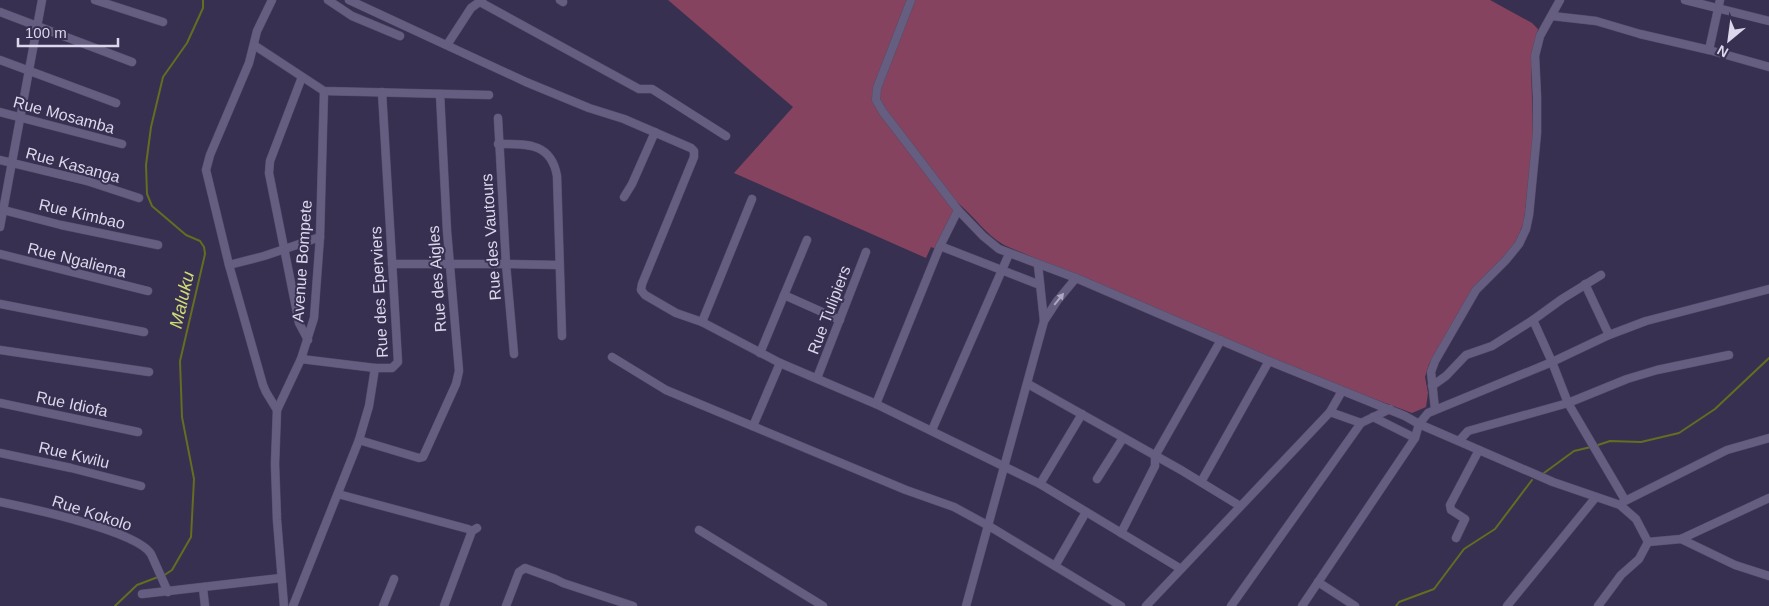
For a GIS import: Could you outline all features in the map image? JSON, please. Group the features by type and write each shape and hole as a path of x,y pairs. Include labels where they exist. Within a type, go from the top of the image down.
{"street":[{"path":"0,227 42,0"},
{"path":"95,0 163,22"},
{"path":"272,0 260,23 249,63 206,167 229,265 263,385 277,410"},
{"path":"328,0 352,16 400,36"},
{"path":"349,0 567,99 589,108 624,118 691,148 695,154 641,290 646,295 676,313 702,322 780,363 876,404 1005,466 1040,484 1181,569"},
{"path":"912,0 877,88 876,100 883,112 958,210 983,236 999,249 1076,278 1390,409 1419,424 1536,475 1596,497 1623,503 1731,448 1769,438"},
{"path":"1435,410 1432,368 1476,290 1519,244 1528,221 1537,133 1535,56 1540,36 1560,0"},
{"path":"1685,0 1769,21"},
{"path":"1709,50 1720,0"},
{"path":"447,45 472,6 481,1 639,89 652,89 726,136"},
{"path":"0,12 132,62"},
{"path":"1552,16 1596,21 1769,67"},
{"path":"254,45 324,91 489,94"},
{"path":"0,60 116,103"},
{"path":"302,77 269,166 269,173 299,323 308,340"},
{"name":"Avenue Bompete","path":"284,606 275,469 277,410 301,359 314,318 320,237 324,91"},
{"name":"Rue des Eperviers","path":"293,606 359,440 369,406 376,368 392,368 398,362 382,92"},
{"name":"Rue des Aigles","path":"359,440 419,458 425,455 458,377 449,264 440,94"},
{"name":"Rue Mosamba","path":"0,112 122,144"},
{"name":"Rue des Vautours","path":"498,118 506,264 514,354"},
{"path":"624,197 632,184 655,132"},
{"path":"498,144 534,146 551,157 556,165 558,176 562,336"},
{"name":"Rue Kasanga","path":"0,160 87,181 139,198"},
{"path":"702,322 752,198"},
{"name":"Rue Kimbao","path":"2,209 62,225 158,245"},
{"path":"876,404 940,246 958,210"},
{"path":"229,265 320,237"},
{"path":"760,353 807,240"},
{"path":"940,246 1040,285"},
{"name":"Rue Tulipiers","path":"817,378 866,252"},
{"name":"Rue Ngaliema","path":"0,254 148,291"},
{"path":"932,430 1009,254"},
{"path":"392,264 559,265"},
{"path":"1038,265 1044,321"},
{"path":"1432,386 1446,376 1466,355 1492,346 1601,275"},
{"path":"966,606 1044,321 1057,301 1076,278"},
{"path":"1585,284 1609,335"},
{"path":"1302,606 1415,438 1419,424 1425,415 1552,362 1609,335 1657,318 1769,288"},
{"path":"784,296 840,320"},
{"path":"0,304 144,332"},
{"path":"1533,320 1568,403 1581,428 1592,442 1623,503 1634,516 1648,542"},
{"path":"1121,533 1155,466 1155,456 1221,340"},
{"path":"0,350 149,372"},
{"path":"1459,441 1468,431 1568,403 1626,379 1657,370 1729,355"},
{"path":"612,357 666,390 906,490 949,505 989,526 1121,606"},
{"path":"301,359 376,368"},
{"path":"1201,482 1269,360"},
{"path":"753,426 780,363"},
{"path":"1028,384 1240,506"},
{"path":"1146,606 1330,412 1342,390"},
{"name":"Rue Idiofa","path":"0,403 138,432"},
{"path":"1230,606 1361,423 1390,409"},
{"path":"1330,412 1361,423"},
{"path":"1040,484 1082,414"},
{"path":"1373,417 1415,438"},
{"path":"1098,480 1123,438"},
{"path":"1456,538 1465,519 1451,510 1450,505 1479,450"},
{"name":"Rue Kwilu","path":"0,453 71,468 141,486"},
{"path":"338,494 474,530 444,606"},
{"path":"1507,606 1596,497"},
{"path":"1648,542 1681,539 1769,498"},
{"name":"Rue Kokolo","path":"0,502 98,526 141,544 148,549 162,575 168,592"},
{"path":"1054,566 1086,512"},
{"path":"699,530 823,606"},
{"path":"1681,539 1734,565 1769,576"},
{"path":"1598,606 1620,575 1639,559 1648,542"},
{"path":"506,606 519,572 524,568 633,606"},
{"path":"142,594 281,578"},
{"path":"383,606 394,579"},
{"path":"1318,582 1355,606"},
{"path":"203,588 205,606"}],"shaded area":[{"path":"668,0 1490,0 1532,23 1538,29 1531,64 1533,136 1524,222 1514,246 1465,303 1429,364 1425,377 1428,393 1426,407 1412,413 1310,375 1004,245 991,236 958,203 936,249 931,247 926,258 734,173 793,107"}],"waterway":[{"name":"Maluku","path":"163,576 172,570 191,537 194,479 182,417 180,361 205,254 204,247 200,241 186,235 152,206 147,194 146,165 151,127 163,77 187,43 203,8 203,0"},
{"path":"1595,446 1610,441 1641,442 1679,433 1715,409 1769,358"},
{"path":"1544,473 1574,451 1591,447"},
{"path":"1396,606 1399,602 1434,589 1464,549 1495,529 1532,480"},
{"name":"Maluku","path":"115,606 137,585 158,577"}]}
